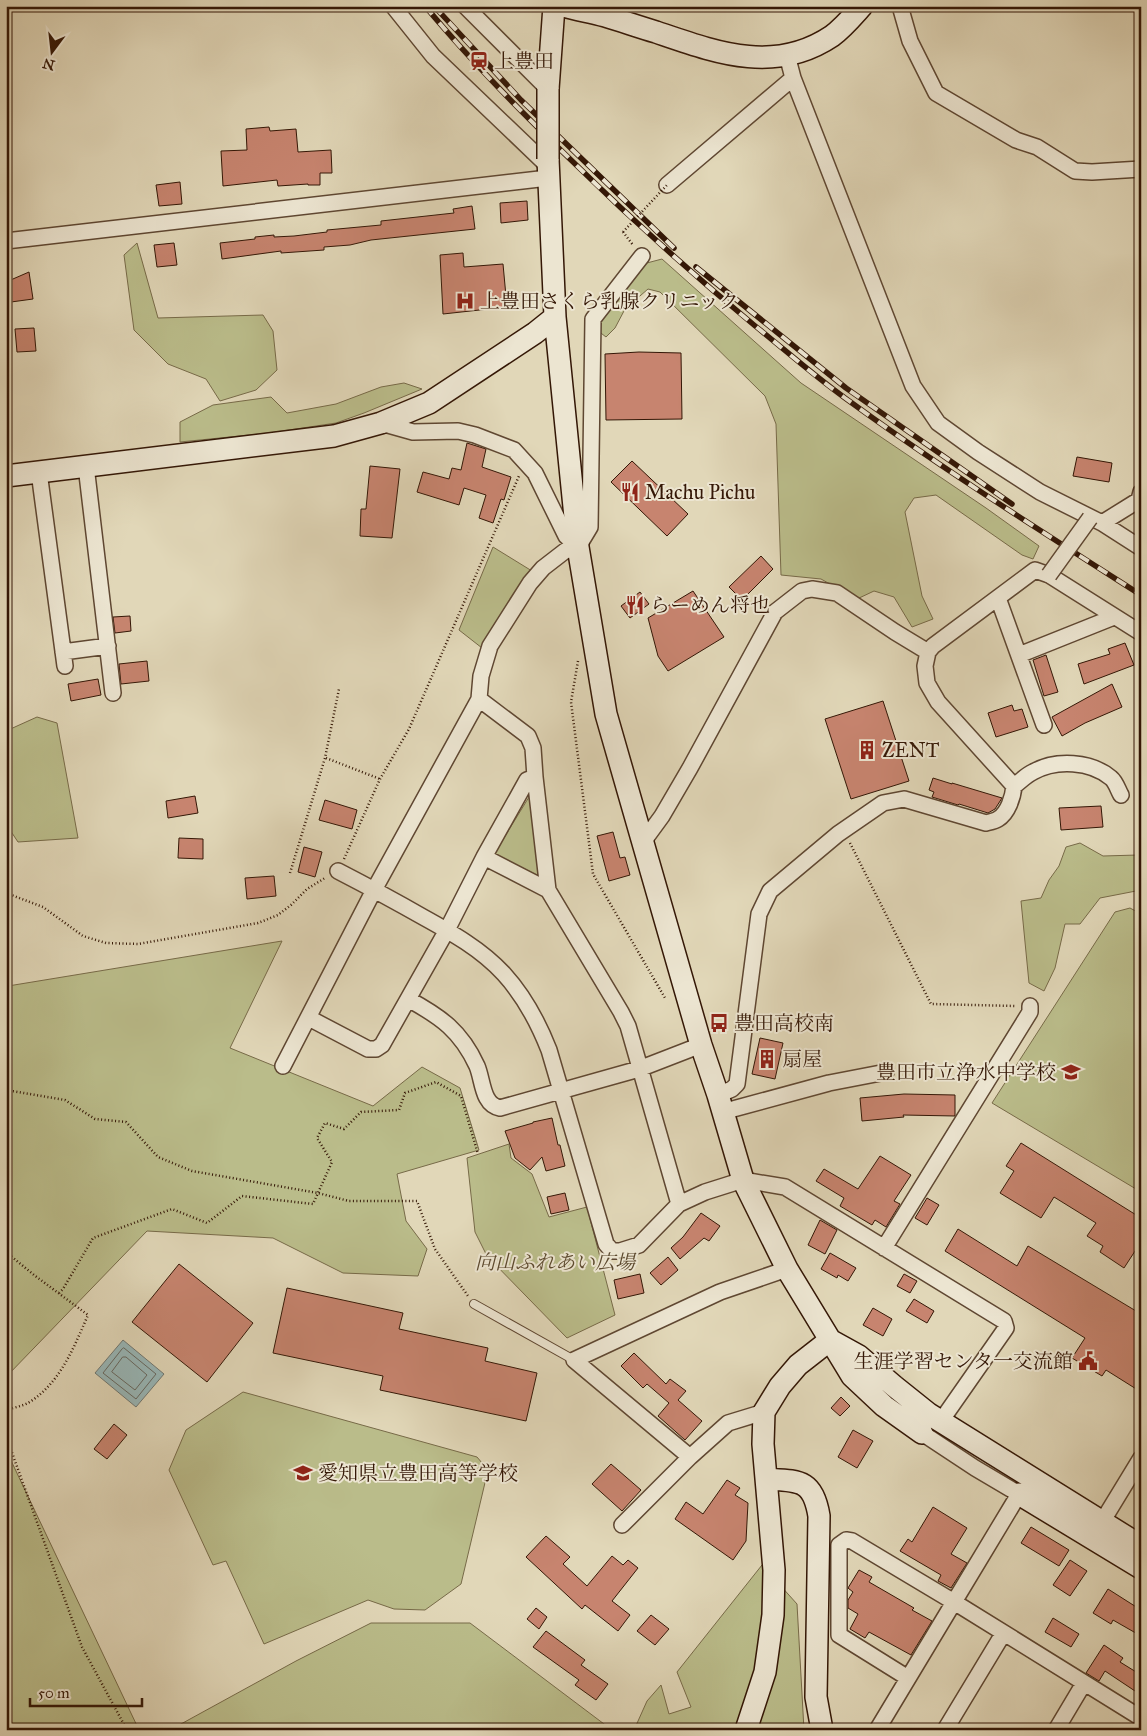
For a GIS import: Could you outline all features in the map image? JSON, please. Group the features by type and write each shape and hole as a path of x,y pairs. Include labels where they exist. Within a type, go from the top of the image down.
{"street":[{"path":"393,6 433,56 548,167"},
{"path":"465,6 548,89"},
{"path":"554,6 548,89 548,167 555,317 578,547 609,729 701,1045 743,1180 786,1269 852,1376 884,1406 922,1433 982,1456 1102,1522 1141,1546"},
{"path":"564,6 603,15 712,51 751,58 787,55 808,48 832,35 862,6"},
{"path":"900,6 910,41 936,93 1016,140 1037,147 1075,171 1092,172 1141,169"},
{"path":"787,55 793,78 913,386 938,423 978,452 1040,492 1096,520 1141,548"},
{"path":"667,185 793,78"},
{"path":"6,241 548,167"},
{"path":"283,1066 374,890 479,699 481,676 490,646 530,583 543,568 565,551 578,547 590,527 593,319 642,256"},
{"path":"6,476 334,436 381,422 429,403 535,333 555,317"},
{"path":"381,422 413,432 458,431 475,435 514,450 535,473 566,536 578,547"},
{"path":"86,466 113,693"},
{"path":"39,472 64,659 108,646"},
{"path":"1050,575 1096,520 1139,500 1141,492"},
{"path":"1014,786 938,702 925,676 928,652 933,646 1036,570 1050,575 1141,633"},
{"path":"643,842 666,808 775,612 802,590 812,589 837,593 928,652"},
{"path":"998,598 1044,725"},
{"path":"1019,655 1114,616"},
{"path":"479,699 528,736 533,748 548,890 628,1026 679,1204"},
{"path":"720,1103 738,1084 760,914 763,906 770,891 838,834 883,803 904,799 986,823 999,819 1010,801 1014,786 1033,772 1056,764 1082,764 1101,772 1113,779 1121,795"},
{"path":"309,1018 372,1050 379,1048 447,930 526,780 535,777"},
{"path":"484,857 548,890"},
{"path":"338,871 447,930 481,952 505,974 526,1003 542,1032 562,1091 606,1244 612,1250 620,1252 638,1245 679,1204 706,1192 743,1180 785,1187 1004,1321 1006,1328 940,1421"},
{"path":"408,999 440,1017 459,1036 478,1068 488,1100 500,1108 639,1069 701,1045"},
{"path":"884,1248 1030,1012 1030,1006"},
{"path":"720,1103 886,1072"},
{"path":"690,1457 574,1360 720,1292 786,1269"},
{"path":"830,1340 860,1356 894,1386 940,1421 982,1456 1019,1494 1141,1568"},
{"path":"746,1730 766,1672 773,1615 774,1570 763,1444 764,1412 780,1386 798,1365 830,1340"},
{"path":"622,1525 690,1457 728,1423 764,1412"},
{"path":"1102,1522 1141,1458"},
{"path":"766,1479 788,1480 803,1484 812,1491 818,1506 816,1698 822,1730"},
{"path":"877,1730 1019,1494"},
{"path":"908,1678 839,1635 839,1545 846,1540 954,1602 1141,1718"},
{"path":"945,1730 1003,1634"},
{"path":"1056,1730 1084,1684"}],"lane":[{"path":"474,1304 574,1360"}],"path":[{"path":"623,232 667,185"},
{"path":"6,893 43,907 84,936 106,943 138,944 258,923 278,915 307,889 338,871 380,779 409,729 525,462"},
{"path":"594,640 580,647 571,702 593,874 665,998"},
{"path":"290,873 325,758 339,688"},
{"path":"325,758 380,779"},
{"path":"844,831 931,1004 1030,1006"},
{"path":"59,1293 93,1238 172,1209 206,1223 242,1196 313,1204 332,1162 317,1138 325,1123 344,1129 361,1112 399,1110 405,1093 436,1082 461,1096 478,1154"},
{"path":"6,1090 65,1100 96,1119 126,1122 158,1156 192,1171 318,1193 350,1201 417,1201 435,1249 474,1304"},
{"path":"6,1252 88,1315 71,1353 52,1383 28,1403 6,1410"},
{"path":"6,1436 82,1647 127,1730"}],"green space":[{"path":"137,243 158,318 263,315 273,331 277,370 256,390 220,401 206,379 168,364 134,330 124,255"},
{"path":"662,259 801,383 1039,546 1033,559 1022,555 936,495 914,498 905,512 922,596 933,619 912,627 894,597 874,591 857,599 821,579 781,575 776,424 765,396 660,292 648,289 625,309 615,328 606,337 597,330 602,317 643,264"},
{"path":"404,383 422,389 336,423 269,433 180,442 180,422 213,405 271,397 287,413 336,404 381,387"},
{"path":"493,547 532,571 482,648 459,630"},
{"path":"37,717 57,723 78,838 18,842 6,824 6,731"},
{"path":"529,797 541,877 494,854"},
{"path":"1080,843 1103,856 1141,854 1141,894 1136,891 1100,898 1080,924 1065,924 1055,968 1044,991 1029,983 1021,901 1041,898 1049,880 1059,866 1066,847"},
{"path":"1130,908 1141,914 1141,1192 992,1103 1115,912"},
{"path":"282,941 230,1048 373,1106 422,1067 460,1088 479,1150 397,1174 406,1221 427,1249 418,1276 343,1273 273,1238 147,1231 6,1377 6,983 8,986"},
{"name":"向山ふれあい広場","path":"509,1144 511,1158 532,1174 549,1217 587,1207 615,1315 567,1338 487,1256 475,1232 467,1158"},
{"path":"243,1392 477,1457 488,1470 461,1584 425,1610 394,1609 368,1600 264,1644 226,1561 213,1565 169,1470 186,1430"},
{"path":"6,1450 139,1730 6,1730"},
{"path":"762,1565 797,1604 804,1730 634,1730 647,1701 661,1685 669,1714 691,1707 677,1672"},
{"path":"371,1623 470,1623 612,1730 170,1730 296,1661"}],"water":[{"path":"123,1340 164,1374 136,1407 95,1373"}],"building":[{"path":"269,127 270,131 296,129 298,152 331,150 332,173 320,173 320,185 278,186 277,180 223,186 221,151 247,150 246,129"},
{"path":"180,182 182,204 159,206 156,185"},
{"path":"527,201 528,220 501,223 500,203"},
{"path":"472,206 475,229 371,240 350,245 324,247 324,250 281,253 281,251 222,259 220,243 255,239 255,237 274,235 274,237 294,236 327,232 327,230 381,225 381,221 454,213 453,209"},
{"path":"174,243 177,265 157,267 154,245"},
{"path":"463,253 464,267 503,264 507,307 443,314 440,255"},
{"path":"29,272 33,299 11,302 6,282"},
{"path":"34,328 36,351 17,352 15,329"},
{"path":"639,352 681,353 682,419 606,420 605,354"},
{"path":"467,443 486,449 482,467 511,477 504,500 501,499 493,523 479,518 486,495 464,488 459,505 417,492 423,472 449,479 452,468 461,470"},
{"path":"1077,457 1112,463 1109,482 1073,476"},
{"path":"632,461 688,514 667,536 611,482"},
{"path":"370,466 400,469 392,538 360,536 361,509 366,509"},
{"path":"761,556 773,569 742,600 729,587"},
{"path":"693,591 724,637 668,671 658,656 648,618"},
{"name":"らーめん将也","path":"640,592 649,604 630,618 621,606"},
{"path":"130,616 131,631 115,633 113,617"},
{"path":"1125,643 1134,665 1084,684 1078,664 1110,654 1108,649"},
{"path":"1046,655 1058,692 1044,696 1033,660"},
{"path":"147,661 149,681 121,684 119,664"},
{"path":"98,679 101,695 71,701 68,684"},
{"path":"1112,684 1122,707 1085,723 1062,736 1052,717"},
{"name":"ZENT","path":"883,701 909,781 851,799 825,719"},
{"path":"1012,705 1014,711 1022,709 1028,727 996,737 988,713"},
{"path":"933,778 1002,798 995,809 988,813 958,805 932,797 934,792 929,790"},
{"path":"195,796 198,813 168,818 166,801"},
{"path":"325,800 357,810 352,829 319,820"},
{"path":"1101,806 1103,827 1061,830 1059,808"},
{"path":"613,832 620,858 625,857 630,875 609,881 597,836"},
{"path":"179,838 203,839 203,859 178,858"},
{"path":"304,847 322,852 315,877 298,872"},
{"path":"274,876 276,896 247,899 245,878"},
{"name":"扇屋","path":"760,1038 783,1043 775,1079 752,1074"},
{"path":"904,1094 955,1095 955,1116 903,1115 904,1117 862,1121 860,1098"},
{"path":"552,1118 565,1166 546,1171 542,1157 530,1170 515,1158 505,1131"},
{"path":"1021,1143 1141,1218 1141,1250 1137,1248 1124,1268 1100,1252 1103,1246 1087,1236 1096,1223 1054,1197 1041,1218 1000,1193 1014,1171 1006,1166"},
{"path":"880,1156 911,1175 894,1201 900,1204 886,1227 875,1220 872,1225 840,1206 844,1198 816,1181 824,1169 858,1189"},
{"path":"565,1193 569,1210 551,1214 547,1197"},
{"path":"927,1198 939,1205 927,1225 915,1218"},
{"path":"701,1213 720,1226 709,1241 704,1238 680,1259 671,1248 683,1237"},
{"path":"820,1220 837,1230 825,1254 808,1245"},
{"path":"958,1229 1017,1266 1028,1246 1141,1314 1141,1392 1106,1370 1102,1376 1072,1358 1085,1338 945,1251"},
{"path":"830,1253 856,1268 848,1281 838,1275 837,1278 821,1269"},
{"path":"668,1257 678,1270 661,1285 650,1273"},
{"path":"179,1264 253,1323 207,1382 132,1322"},
{"path":"640,1274 644,1293 618,1299 614,1280"},
{"path":"904,1274 917,1281 910,1293 897,1286"},
{"path":"287,1288 403,1313 399,1329 488,1348 485,1361 537,1373 526,1421 380,1390 383,1376 273,1353"},
{"path":"914,1299 934,1311 927,1323 906,1311"},
{"path":"873,1308 892,1319 883,1336 863,1325"},
{"path":"634,1353 666,1384 670,1379 686,1391 678,1400 702,1421 685,1440 658,1416 669,1403 647,1384 643,1388 621,1366"},
{"path":"841,1397 850,1406 840,1416 831,1408"},
{"path":"114,1424 127,1435 107,1459 94,1449"},
{"path":"853,1430 873,1441 857,1468 838,1457"},
{"path":"611,1464 641,1490 622,1511 592,1484"},
{"path":"727,1480 740,1488 735,1495 748,1503 746,1541 733,1560 675,1519 686,1502 703,1514"},
{"path":"933,1507 967,1528 951,1554 967,1563 951,1588 938,1581 941,1575 900,1551 908,1539 912,1542"},
{"path":"1031,1527 1069,1550 1059,1566 1021,1543"},
{"path":"546,1536 570,1557 563,1564 587,1586 612,1556 623,1565 628,1560 638,1568 612,1601 630,1615 618,1631 585,1605 582,1609 526,1557"},
{"path":"1070,1560 1087,1571 1070,1596 1053,1585"},
{"path":"859,1570 872,1577 869,1582 914,1608 912,1610 932,1621 911,1655 869,1632 865,1638 850,1629 858,1614 848,1608 848,1600 853,1592 848,1588"},
{"path":"1108,1589 1141,1610 1141,1636 1113,1620 1111,1624 1093,1613"},
{"path":"536,1608 547,1617 539,1629 527,1619"},
{"path":"651,1615 669,1629 655,1645 637,1631"},
{"path":"1053,1618 1079,1634 1071,1647 1045,1632"},
{"path":"546,1631 585,1660 581,1665 608,1684 596,1700 575,1685 579,1680 533,1647"},
{"path":"1104,1645 1123,1658 1120,1662 1141,1675 1141,1695 1105,1671 1099,1681 1086,1673"}],"railway":[{"path":"425,6 495,84 592,181 683,264 799,362 845,398 991,499 1141,595"},
{"path":"434,6 521,100 674,248"},
{"path":"696,267 846,388 1012,504"}],"place":[{"name":"上豊田","path":"479,61"},
{"name":"上豊田さくら乳腺クリニック","path":"465,301"},
{"name":"Machu Pichu","path":"630,492"},
{"name":"らーめん将也","path":"635,605"},
{"name":"ZENT","path":"867,750"},
{"name":"豊田高校南","path":"719,1023"},
{"name":"扇屋","path":"767,1059"},
{"name":"豊田市立浄水中学校","path":"1071,1072"},
{"name":"生涯学習センタ一交流館","path":"1088,1361"},
{"name":"愛知県立豊田高等学校","path":"303,1473"}]}
